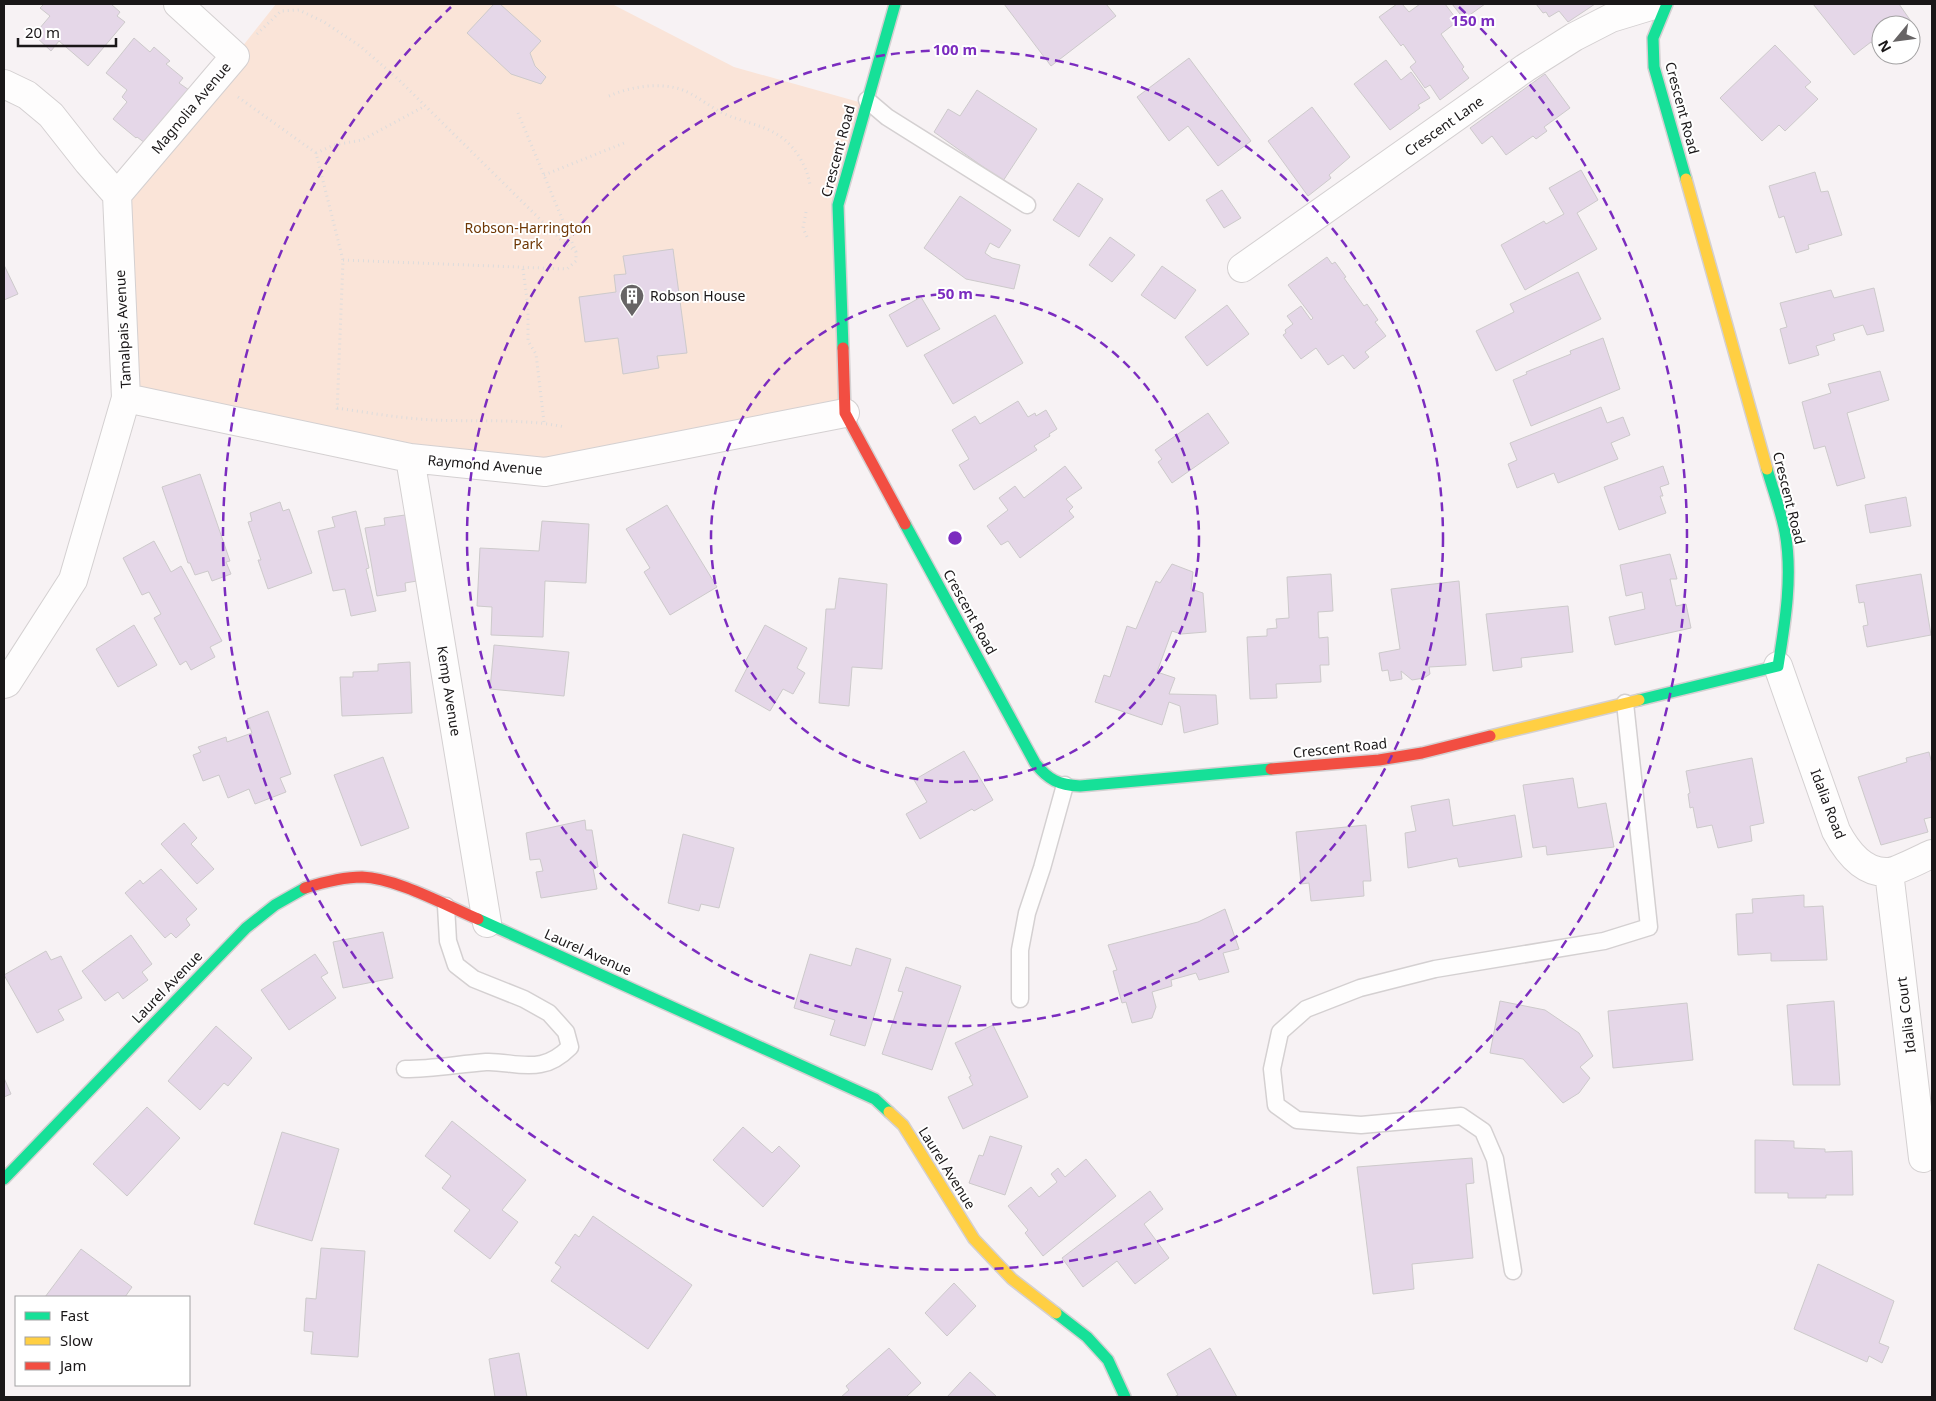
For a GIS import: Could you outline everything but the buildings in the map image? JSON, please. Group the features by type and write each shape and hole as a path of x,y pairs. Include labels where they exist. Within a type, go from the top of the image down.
{"street":[{"name":"Magnolia Avenue","path":"116,195 235,56 178,4"},
{"name":"Crescent Road","path":"895,4 838,205 845,413 1035,763 1044,776 1053,782 1065,786 1378,760 1422,753 1778,666 1787,616 1789,584 1785,532 1654,67 1652,38 1666,4"},
{"name":"Crescent Lane","path":"1242,268 1533,63 1574,37 1611,18 1657,4"},
{"path":"4,84 27,95 51,115 116,195"},
{"name":"Tamalpais Avenue","path":"4,684 7,683 73,580 126,398 116,195"},
{"name":"Raymond Avenue","path":"126,398 410,458 545,472 845,413"},
{"name":"Kemp Avenue","path":"410,458 487,923"},
{"name":"Idalia Road","path":"1778,666 1836,831 1845,847 1858,861 1875,870 1889,872"},
{"path":"1889,872 1932,854"},
{"name":"Idalia Court","path":"1889,872 1922,1158"},
{"name":"Laurel Avenue","path":"4,1179 246,928 275,905 304,888 334,880 362,877 387,880 487,923 875,1099 903,1125 974,1239 1012,1279 1087,1337 1108,1360 1125,1397"}],"lane":[{"path":"867,100 888,117 1027,205"},
{"path":"1513,1271 1495,1159 1483,1131 1461,1116 1361,1125 1297,1120 1276,1105 1272,1069 1280,1032 1306,1009 1360,988 1435,969 1604,941 1649,927 1625,704"},
{"path":"1020,999 1020,950 1027,913 1065,786"},
{"path":"405,1069 488,1062 520,1066 541,1064 562,1056 570,1047 566,1032 549,1013 524,998 474,980 456,965 448,942 446,906"}],"path":[{"path":"235,56 281,11 299,10 324,22 360,46 425,106 558,237 576,252"},
{"path":"215,81 316,153 343,260 336,442"},
{"path":"609,96 621,90 643,86 680,89 726,115 762,126 784,138 795,150 805,168 810,184 809,193"},
{"path":"316,153 334,144 362,140 425,106"},
{"path":"343,260 567,270 576,261 576,252 518,113"},
{"path":"544,176 624,143"},
{"path":"806,211 803,228 810,244"},
{"path":"523,269 528,307 528,341 536,354 544,422"},
{"path":"337,408 387,416 432,420 544,422 565,427"}],"green space":[{"name":"Robson-Harrington Park","path":"276,4 612,4 734,67 866,104 838,205 845,413 545,472 126,398 117,195 215,81"}],"traffic: fast":[{"path":"843,348 838,205 895,4"},
{"path":"1667,4 1653,38 1654,67 1686,179"},
{"path":"1639,700 1778,666 1785,616 1788,565 1785,532 1767,469"},
{"path":"905,524 1035,763 1049,777 1060,783 1080,786 1271,769"},
{"path":"4,1179 246,928 275,905 305,888"},
{"path":"478,919 875,1099 889,1112"},
{"path":"1056,1313 1087,1337 1108,1360 1125,1397"}],"traffic: slow":[{"path":"1686,179 1767,469"},
{"path":"1490,736 1639,700"},
{"path":"889,1112 903,1125 974,1239 1012,1279 1056,1313"}],"traffic: jam":[{"path":"843,348 845,413 905,524"},
{"path":"1271,769 1379,760 1422,753 1490,736"},
{"path":"305,888 347,878 362,877 375,879 405,887 478,919"}],"place":[{"name":"Robson House","path":"632,317"}]}
